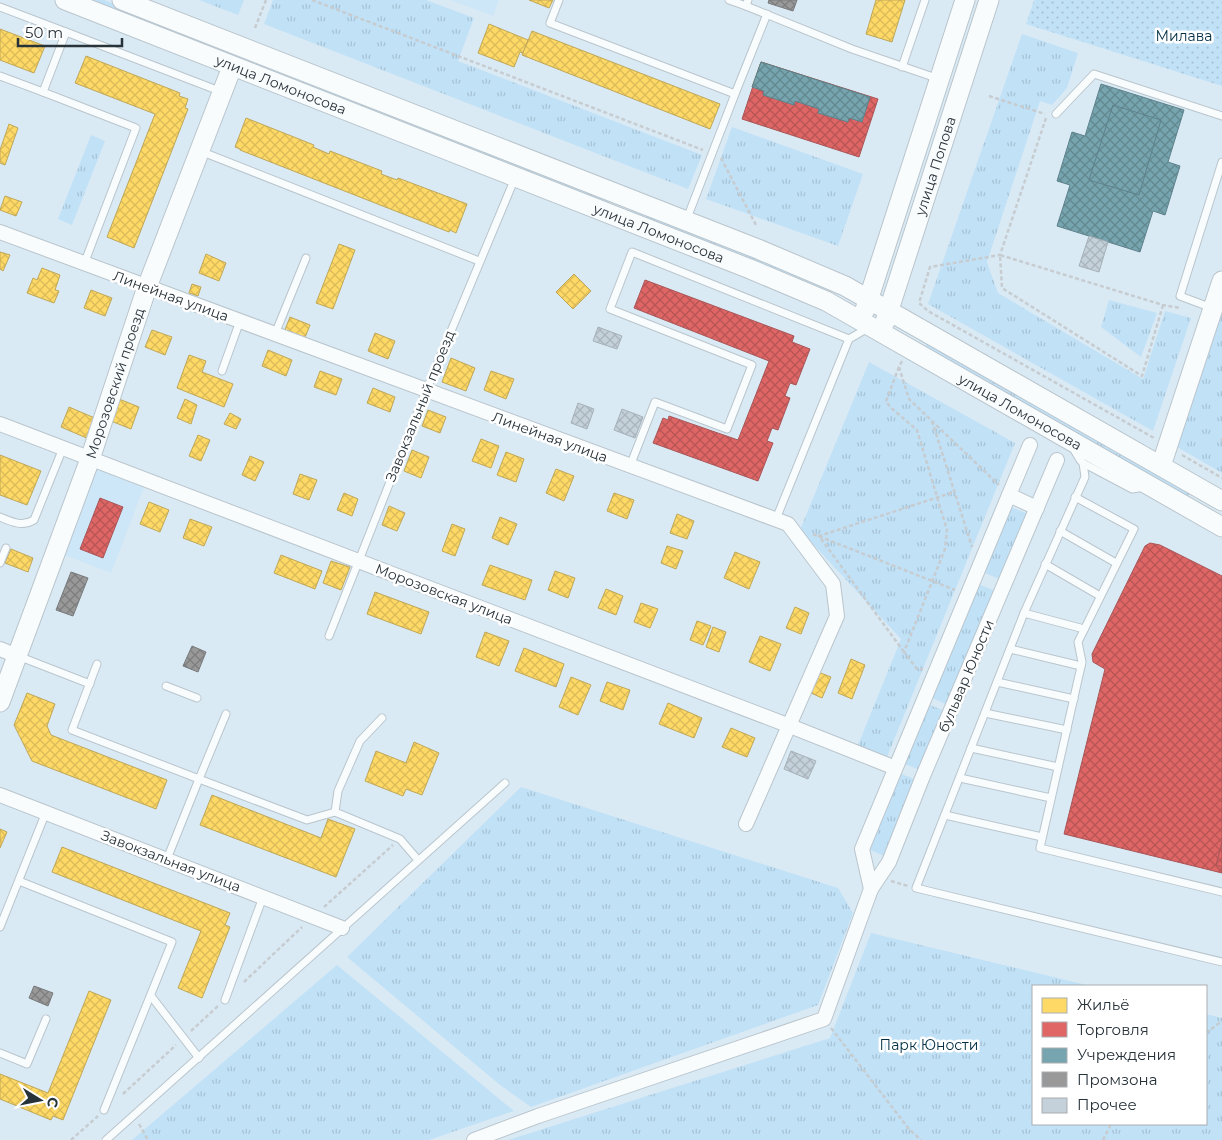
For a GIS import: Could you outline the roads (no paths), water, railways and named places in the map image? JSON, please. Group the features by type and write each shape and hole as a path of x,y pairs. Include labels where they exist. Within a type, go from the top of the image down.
{"main road":[{"name":"улица Ломоносова","path":"65,0 817,297 909,347 1222,527"},
{"name":"улица Ломоносова","path":"122,0 623,196 834,281 1222,502"},
{"name":"улица Попова","path":"871,327 868,299 965,0"},
{"name":"улица Попова","path":"871,327 889,311 989,0"},
{"name":"Морозовский проезд","path":"0,702 5,652 90,459 148,287 232,67"},
{"path":"615,216 623,196"},
{"path":"1161,466 1221,285"}],"street":[{"name":"Линейная улица","path":"0,232 788,524 834,584 837,616 746,824"},
{"name":"Морозовская улица","path":"0,424 888,765"},
{"path":"871,889 862,849 1030,445"},
{"name":"бульвар Юности","path":"474,1140 547,1113 824,1019 871,889 889,862 923,776 1057,460"},
{"path":"1009,495 1037,508"},
{"name":"Завокзальная улица","path":"0,795 342,928"}],"lane":[{"path":"559,0 550,23 735,94"},
{"path":"729,0 747,3 767,14 852,49 939,80"},
{"path":"902,67 924,0"},
{"path":"0,7 222,92"},
{"path":"686,221 767,14"},
{"path":"43,92 66,32"},
{"path":"1056,114 1094,74 1222,116"},
{"path":"0,76 136,128 84,264"},
{"path":"200,151 479,261"},
{"path":"1213,308 1180,296 1222,162"},
{"name":"Завокзальный проезд","path":"330,636 426,391 479,261 516,177"},
{"path":"630,466 656,402 727,428 752,365 610,309 632,252 848,339"},
{"path":"275,334 306,258"},
{"path":"222,371 240,321"},
{"path":"776,519 848,339 871,327"},
{"path":"1070,441 1083,463 1132,489 1151,486"},
{"path":"0,517 18,524 28,524 34,520 63,448"},
{"path":"1083,463 1085,477 1024,613 916,888 1222,962"},
{"path":"1075,497 1134,529 1078,642 1082,662 1040,848 1222,892"},
{"path":"1060,530 1116,563"},
{"path":"0,563 6,548"},
{"path":"1045,564 1100,596"},
{"path":"1024,613 1084,629"},
{"path":"1010,649 1081,666"},
{"path":"5,652 90,684"},
{"path":"98,664 72,730 306,820 335,812 400,839 418,860"},
{"path":"997,682 1074,699"},
{"path":"166,686 197,698"},
{"path":"167,859 226,714"},
{"path":"985,714 1067,730"},
{"path":"335,812 338,791 360,741 382,718"},
{"path":"972,748 1058,767"},
{"path":"960,778 1051,798"},
{"path":"106,1140 505,783"},
{"path":"0,927 46,812"},
{"path":"945,814 1042,837"},
{"path":"18,881 172,942 104,1110"},
{"path":"224,1000 263,897"},
{"path":"151,996 199,1058"},
{"path":"0,1053 27,1064 46,1019"}],"park label":[{"name":"Милава","path":"1184,36"},
{"name":"Парк Юности","path":"929,1045"}]}
